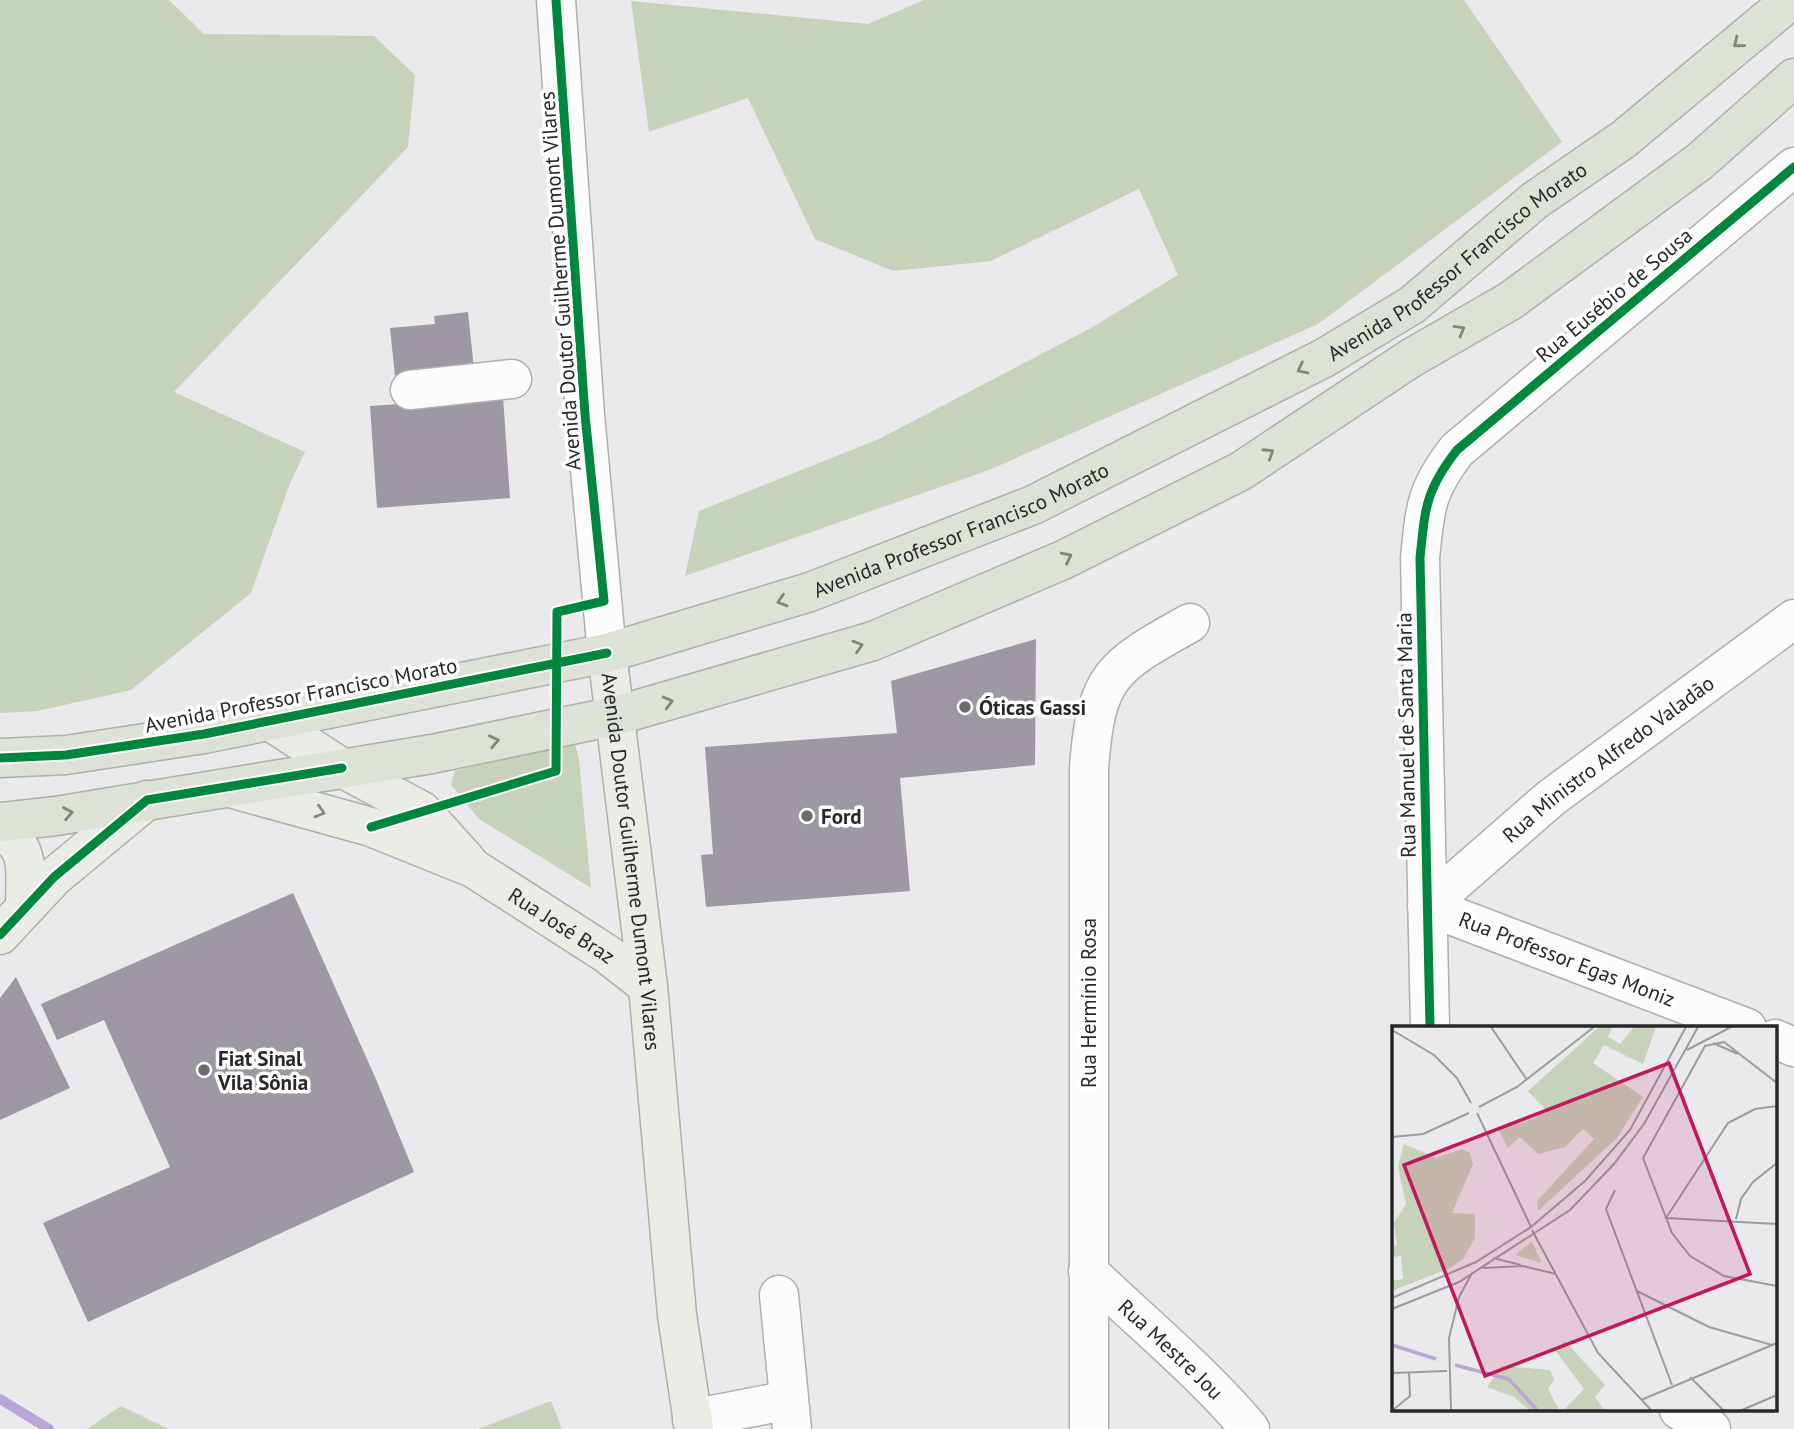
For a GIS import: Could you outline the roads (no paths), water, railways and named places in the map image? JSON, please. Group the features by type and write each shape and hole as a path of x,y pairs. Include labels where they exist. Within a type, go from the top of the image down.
{"highway":[{"name":"Avenida Professor Francisco Morato","path":"0,758 66,755 270,721 607,653 810,592 1033,505 1324,358 1412,305 1534,201 1624,139 1791,0"},
{"path":"0,822 230,788 432,754 615,716 873,641 1063,560 1241,471 1411,358 1510,301 1699,162 1794,78"}],"main road":[{"name":"Avenida Doutor Guilherme Dumont Vilares","path":"607,653 648,986 677,1315 693,1424"},
{"name":"Rua José Braz","path":"270,721 342,768 422,811 473,868"},
{"name":"Rua José Braz","path":"230,788 371,827 473,868 607,954 648,986"},
{"path":"0,935 25,905 147,800"},
{"path":"0,832 15,840 23,851 25,905"}],"street":[{"name":"Avenida Doutor Guilherme Dumont Vilares","path":"556,0 585,415 607,653"},
{"name":"Rua Eusébio de Sousa","path":"1457,450 1794,167"},
{"path":"410,390 512,379"},
{"name":"Rua Manuel de Santa Maria","path":"1430,1026 1420,558 1426,501 1438,475 1457,450"},
{"name":"Rua Ministro Alfredo Valadão","path":"1427,906 1551,798 1794,619"},
{"name":"Rua Hermínio Rosa","path":"1089,1429 1089,782 1093,719 1104,688 1116,671 1138,652 1190,623"},
{"name":"Rua Professor Egas Moniz","path":"1427,906 1741,1026"},
{"path":"1776,1039 1794,1047"},
{"name":"Rua Mestre Jou","path":"1088,1271 1162,1342 1198,1372 1250,1429"},
{"path":"693,1424 790,1414 779,1294"},
{"path":"1682,1412 1711,1429"}],"waterway":[{"path":"0,1399 49,1429"}],"place":[{"name":"Óticas Gassi","path":"965,707"},
{"name":"Ford","path":"807,816"},
{"name":"Fiat Sinal Vila Sônia","path":"204,1070"}]}
